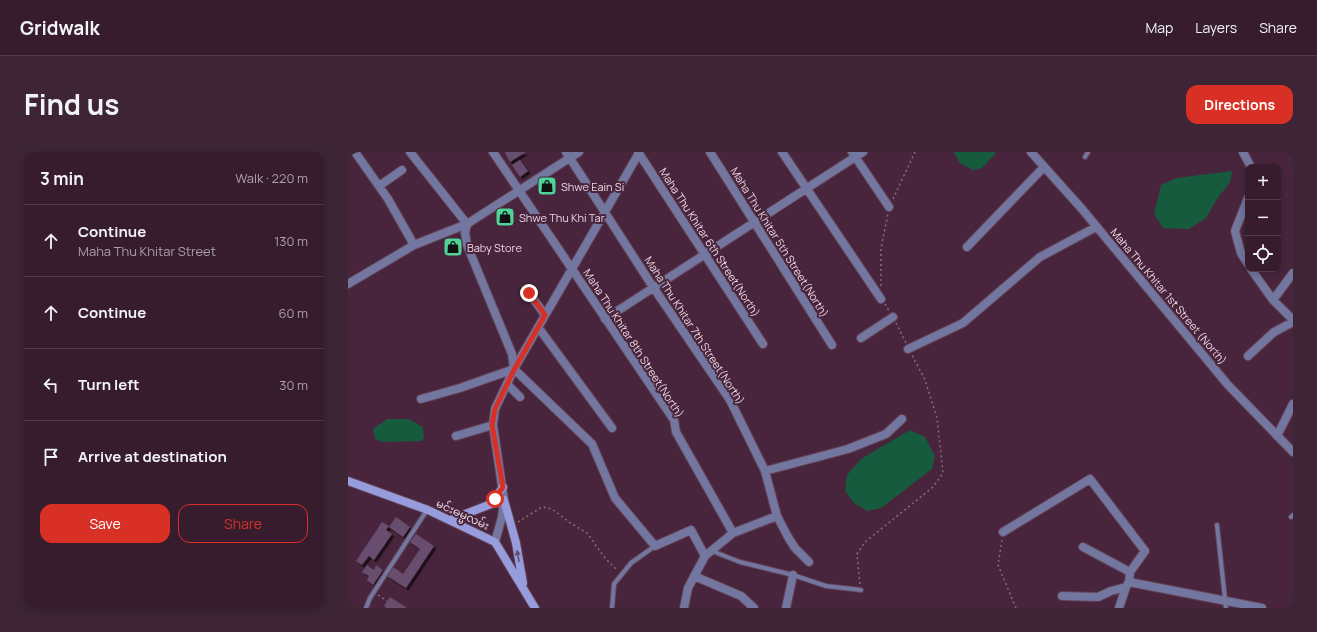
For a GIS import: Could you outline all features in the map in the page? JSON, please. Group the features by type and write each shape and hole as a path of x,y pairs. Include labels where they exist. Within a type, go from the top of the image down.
{"main road":[{"name":"မင်းဓမ္မလမ်း","path":"348,481 428,510 495,542 535,608"},
{"path":"450,520 485,507 495,499 503,487"},
{"path":"504,500 511,526 523,586"}],"street":[{"path":"355,152 379,186 414,245"},
{"path":"410,152 467,224"},
{"name":"Maha Thu Khitar 8th Street(North)","path":"493,152 674,420 676,432 733,533"},
{"path":"348,284 414,245 467,224 520,191 568,155 578,152"},
{"path":"495,542 502,517 504,500 492,425 495,409 514,370 638,152"},
{"name":"Maha Thu Khitar 6th Street(North)","path":"638,152 763,344"},
{"name":"Maha Thu Khitar 5th Street(North)","path":"710,152 832,345"},
{"path":"782,152 881,299"},
{"path":"605,319 806,189 854,154 863,152"},
{"path":"1243,152 1249,164"},
{"name":"Maha Thu Khitar 1st Street (North)","path":"1033,153 1228,385 1293,452"},
{"path":"854,154 889,207"},
{"name":"Maha Thu Khitar 7th Street(North)","path":"568,155 653,287 730,400 765,471 777,516 795,548 809,562"},
{"path":"967,247 1044,167"},
{"path":"379,186 402,170"},
{"path":"1245,259 1241,253 1235,231 1247,200"},
{"path":"467,224 465,233 467,245 512,354 514,370 592,444 615,498 655,546 691,530 708,554"},
{"path":"908,349 963,323 1040,256 1096,227"},
{"path":"1248,356 1274,332 1293,321 1274,300 1253,272"},
{"path":"1274,300 1293,272"},
{"path":"529,293 545,315"},
{"path":"861,338 893,317"},
{"path":"538,327 612,428"},
{"path":"421,399 514,370"},
{"path":"508,385 520,397"},
{"path":"1277,436 1293,404"},
{"path":"765,471 848,449 886,434 902,419"},
{"path":"456,436 492,425"},
{"path":"1003,532 1090,479 1145,551 1130,572 1119,608"},
{"path":"684,608 688,588 708,554 733,533 777,516"},
{"path":"1083,547 1130,572"},
{"path":"786,608 792,575"},
{"path":"694,576 742,596 754,608"},
{"path":"1062,596 1098,597 1127,585 1226,605 1262,608"}],"lane":[{"path":"1085,157 1088,152"},
{"path":"366,608 374,592 428,510"},
{"path":"1217,525 1226,605"},
{"path":"612,608 614,584 631,563 655,546"},
{"path":"708,554 792,575 826,586 861,590"}],"path":[{"path":"861,590 857,554 864,542 933,487 943,473 937,418 925,380 893,317 881,299 881,248 889,207 915,152"},
{"path":"511,526 542,507 552,509 587,533 605,558 622,574"},
{"path":"1003,532 998,565 1016,608"},
{"path":"374,592 387,601"}],"shaded area":[{"path":"954,152 996,153 982,168 973,170 960,163"},
{"path":"1232,171 1230,182 1217,199 1206,218 1189,229 1163,228 1154,214 1161,185 1177,178"},
{"path":"387,419 409,419 423,427 424,437 422,441 383,442 375,439 373,429"},
{"path":"910,430 925,437 935,456 932,469 881,508 867,511 854,503 845,491 847,475 861,459"}],"building":[{"path":"526,152 510,162 505,153"},
{"path":"520,160 528,171 520,177 512,165"},
{"path":"396,517 410,527 403,537 389,527"},
{"path":"382,522 389,526 386,530 392,534 374,560 369,556 362,565 356,561"},
{"path":"416,534 434,546 406,588 387,576 393,567 403,574 420,549 410,542"},
{"path":"367,565 374,570 376,565 383,570 373,585 367,580 369,576 362,572"},
{"path":"390,597 407,608 387,608 384,606"}],"place":[{"name":"Shwe Eain Si","path":"547,186"},
{"name":"Shwe Thu Khi Tar","path":"505,217"},
{"name":"Baby Store","path":"453,247"}],"route":[{"path":"495,499 503,487 492,425 495,409 514,370 545,315 529,293"}]}
